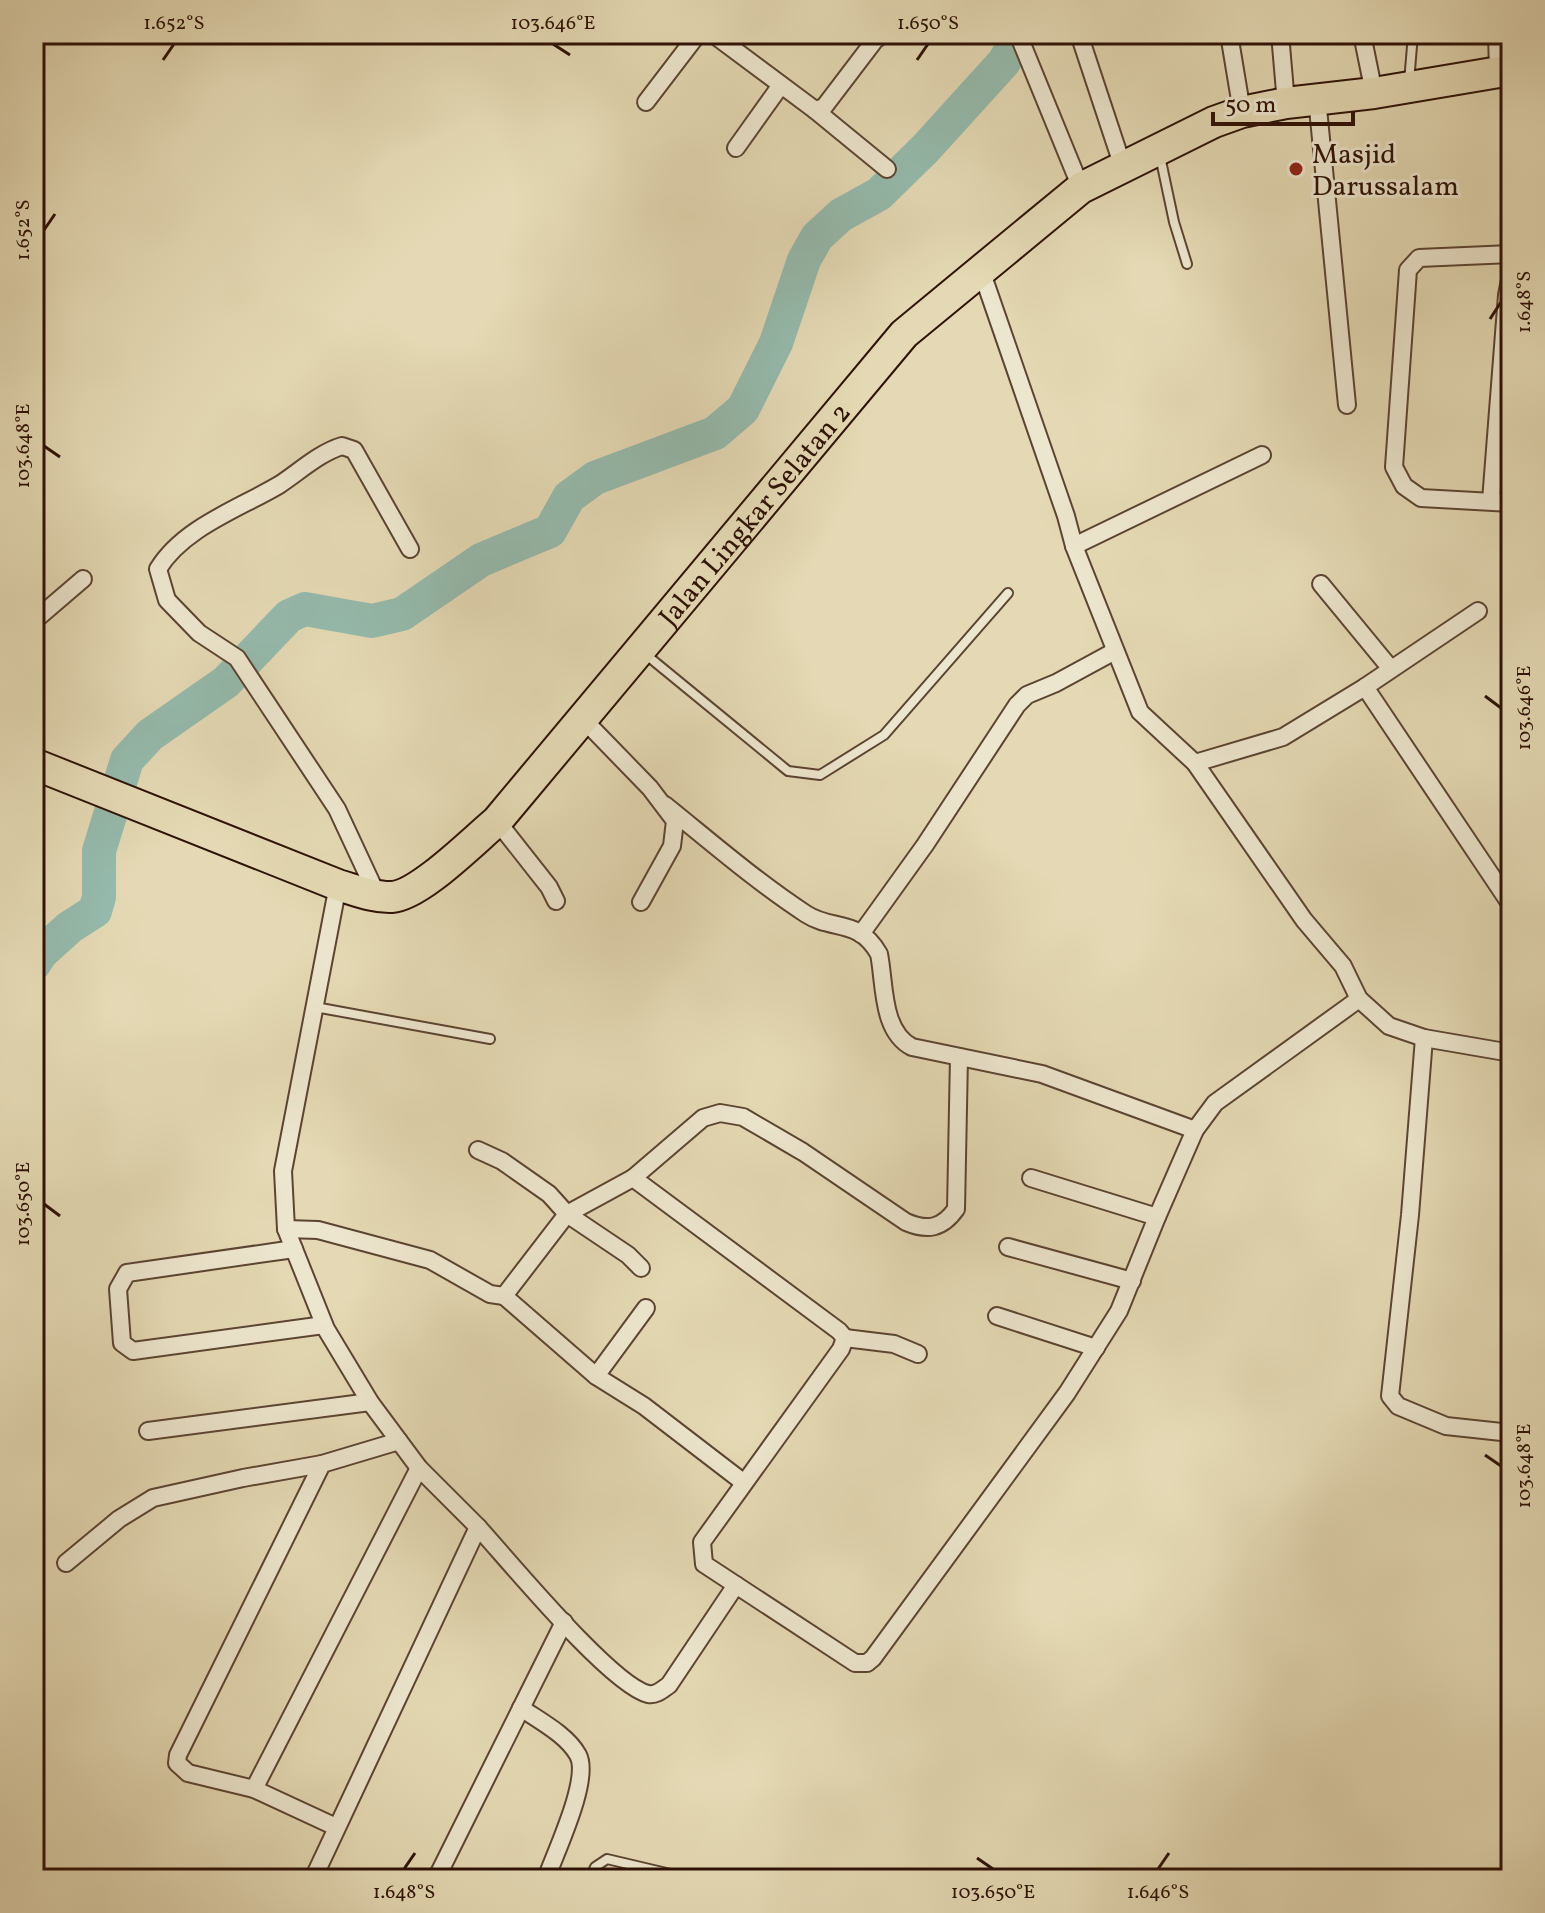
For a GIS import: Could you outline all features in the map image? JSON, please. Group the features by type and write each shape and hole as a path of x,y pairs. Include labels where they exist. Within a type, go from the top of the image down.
{"highway":[{"name":"Jalan Lingkar Selatan 2","path":"378,897 396,897 411,890 497,821 904,334 1081,188 1214,122 1242,112 1505,70"},
{"path":"34,764 338,885 378,897"}],"street":[{"path":"646,102 698,34"},
{"path":"713,34 815,110 887,169"},
{"path":"1079,34 1123,167"},
{"path":"1229,34 1242,112"},
{"path":"1280,34 1286,103"},
{"path":"1362,34 1374,93"},
{"path":"1497,34 1505,70"},
{"path":"815,110 825,105 875,36"},
{"path":"1021,42 1081,188"},
{"path":"736,148 781,85"},
{"path":"1317,98 1326,163 1347,405"},
{"path":"1511,254 1419,258 1408,270 1394,467 1404,486 1421,498 1511,503"},
{"path":"981,270 1074,546 1140,712 1195,763 1304,920 1343,966 1359,999 1389,1026 1424,1038 1511,1053"},
{"path":"1491,501 1510,279"},
{"path":"378,897 337,809 237,658 199,633 167,600 158,569 169,551 215,520 342,446 354,450 410,549"},
{"path":"1074,546 1262,455"},
{"path":"34,621 83,579"},
{"path":"1321,584 1391,669"},
{"path":"1195,763 1283,737 1365,687 1478,611"},
{"path":"861,934 925,845 1017,705 1027,695 1115,651"},
{"path":"1365,687 1511,905"},
{"path":"583,719 665,805 809,917 853,928 874,945 879,954 888,1015 897,1035 912,1047 1042,1074 1195,1130"},
{"path":"641,902 672,846 675,821 665,805"},
{"path":"497,821 549,887 556,901"},
{"path":"338,885 283,1171 286,1229 324,1325 370,1402 419,1468 478,1527 604,1665 634,1687 649,1694 669,1685 736,1585"},
{"path":"845,1338 841,1349 743,1482 702,1542 700,1550 704,1564 855,1663 867,1663 1067,1393 1119,1311 1195,1130 1215,1103 1359,999"},
{"path":"1424,1038 1410,1215 1390,1396 1398,1406 1446,1426 1511,1433"},
{"path":"504,1296 567,1214 633,1178 703,1118 720,1113 743,1117 803,1152 906,1222 931,1228 950,1219 956,1209 959,1057"},
{"path":"478,1150 502,1161 549,1194 567,1214 623,1250 641,1268"},
{"path":"633,1178 845,1338 894,1344 918,1354"},
{"path":"1031,1178 1157,1217"},
{"path":"286,1229 318,1230 430,1260 490,1294 504,1296 596,1376 644,1406 743,1482"},
{"path":"1008,1247 1132,1281"},
{"path":"294,1249 127,1273 118,1289 122,1343 133,1351 324,1325"},
{"path":"596,1376 646,1308"},
{"path":"997,1316 1096,1348"},
{"path":"148,1431 370,1402"},
{"path":"66,1563 119,1519 153,1498 322,1464 399,1441"},
{"path":"322,1464 176,1758 188,1773 254,1789 336,1827"},
{"path":"254,1789 419,1468"},
{"path":"313,1879 478,1527"},
{"path":"436,1879 564,1622"},
{"path":"521,1708 566,1741 578,1755 582,1766 580,1784 546,1879"}],"lane":[{"path":"1409,87 1413,34"},
{"path":"1159,150 1174,222 1187,264"},
{"path":"640,650 788,771 820,775 884,735 1008,593"},
{"path":"315,1007 490,1039"},
{"path":"590,1879 595,1867 607,1859 692,1879"}],"waterway":[{"path":"34,964 41,953 70,927 95,911 99,897 99,851 127,760 150,735 226,682 289,616 305,609 372,621 402,614 481,560 550,531 569,497 595,478 715,433 743,409 776,343 804,260 817,237 841,215 879,194 925,149 1004,62 1020,34"}],"place":[{"name":"Masjid Darussalam","path":"1296,169"}]}
